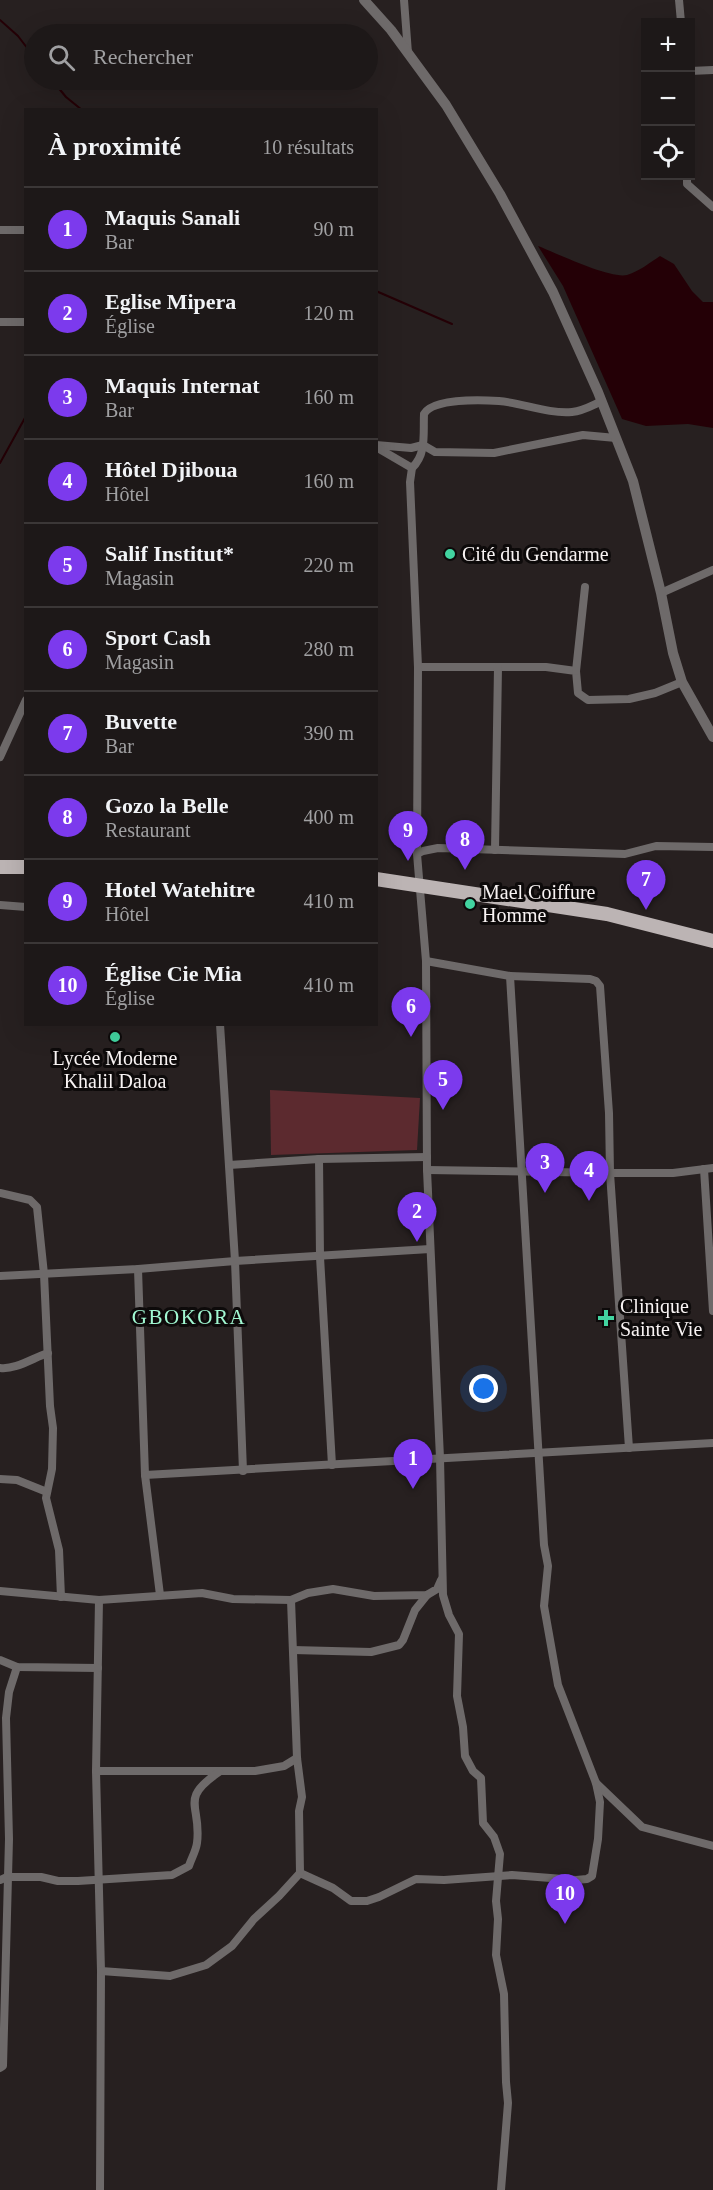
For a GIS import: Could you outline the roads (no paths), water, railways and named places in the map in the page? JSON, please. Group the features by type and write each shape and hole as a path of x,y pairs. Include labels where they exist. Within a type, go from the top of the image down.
{"main road":[{"path":"0,867 24,867"},
{"path":"378,879 607,914 713,941"}],"street":[{"path":"364,0 391,30 446,105 500,194 553,292 602,401 633,481 661,593 673,653 682,682 713,737"},
{"path":"404,0 408,53"},
{"path":"680,0 681,18"},
{"path":"695,71 713,70"},
{"path":"687,180 687,184 713,207"},
{"path":"0,230 24,230"},
{"path":"0,322 24,322"},
{"path":"501,2190 508,2103 504,1994 496,1955 498,1919 496,1901 500,1854 494,1838 483,1823 481,1778 473,1771 465,1756 457,1695 459,1634 445,1606 442,1573 440,1458 427,1170 426,961 417,854 418,667 410,482 412,468 419,462 423,445 424,414 432,406 460,401 500,401 553,412 571,412 585,410 602,401"},
{"path":"378,446 411,448 423,445 435,452 494,453 583,435 616,438"},
{"path":"378,447 412,468"},
{"path":"661,593 713,570"},
{"path":"585,587 576,671 578,693 588,700 629,699 655,693 682,682"},
{"path":"418,667 546,667 576,671"},
{"path":"495,850 498,667"},
{"path":"0,757 24,704"},
{"path":"417,854 438,848 625,854 656,846 713,847"},
{"path":"0,905 24,907"},
{"path":"426,961 510,976 590,979 596,981 600,986 629,1448"},
{"path":"300,1873 333,1888 351,1901 367,1901 379,1897 416,1879 444,1880 512,1875 576,1880 592,1876 596,1857 600,1802 596,1783 558,1685 544,1605 548,1566 544,1545 510,976"},
{"path":"220,1026 236,1261 243,1471"},
{"path":"229,1165 319,1159 427,1157"},
{"path":"319,1159 320,1257 332,1465"},
{"path":"427,1170 673,1173 709,1169 713,1311"},
{"path":"0,1193 30,1200 37,1206 44,1274 53,1428 52,1468 46,1498 59,1550 61,1597"},
{"path":"0,1276 430,1249"},
{"path":"138,1269 145,1475 160,1595"},
{"path":"0,1368 16,1366 48,1353"},
{"path":"145,1475 713,1443"},
{"path":"0,1479 17,1480 47,1492"},
{"path":"293,1650 371,1652 399,1645 415,1610 427,1595 437,1589 442,1573"},
{"path":"0,1591 99,1600 202,1593 232,1599 291,1599 308,1593 333,1589 374,1596 427,1595"},
{"path":"101,1971 170,1976 206,1965 232,1946 254,1919 300,1873 299,1811 302,1797 297,1758 291,1599"},
{"path":"99,1600 96,1771 101,1971 100,2190"},
{"path":"0,1660 17,1667 98,1668"},
{"path":"0,2068 3,2066 3,1879 9,1839 6,1718 9,1692 17,1667"},
{"path":"96,1771 255,1771 284,1766 297,1758"},
{"path":"3,1879 40,1877 58,1881 100,1880 171,1875 189,1866 197,1844 195,1796 201,1785 219,1772"},
{"path":"596,1783 642,1827 713,1846"}],"waterway":[{"path":"0,20 24,44"},
{"path":"60,90 80,108"},
{"path":"378,292 452,324"},
{"path":"0,463 24,420"}],"place":[{"name":"Cité du Gendarme","path":"450,554"},
{"name":"Hotel Watehitre","path":"408,861"},
{"name":"Gozo la Belle","path":"465,870"},
{"name":"Mael Coiffure Homme","path":"470,904"},
{"name":"Buvette","path":"646,910"},
{"name":"Lycée Moderne Khalil Daloa","path":"115,1037"},
{"name":"Sport Cash","path":"411,1037"},
{"name":"Salif Institut*","path":"443,1110"},
{"name":"Maquis Internat","path":"545,1193"},
{"name":"Hôtel Djiboua","path":"589,1201"},
{"name":"Eglise Mipera","path":"417,1242"},
{"name":"Clinique Sainte Vie","path":"606,1318"},
{"name":"Maquis Sanali","path":"413,1489"},
{"name":"Église Cie Mia","path":"565,1924"}],"district":[{"name":"GBOKORA","path":"189,1317"}]}
